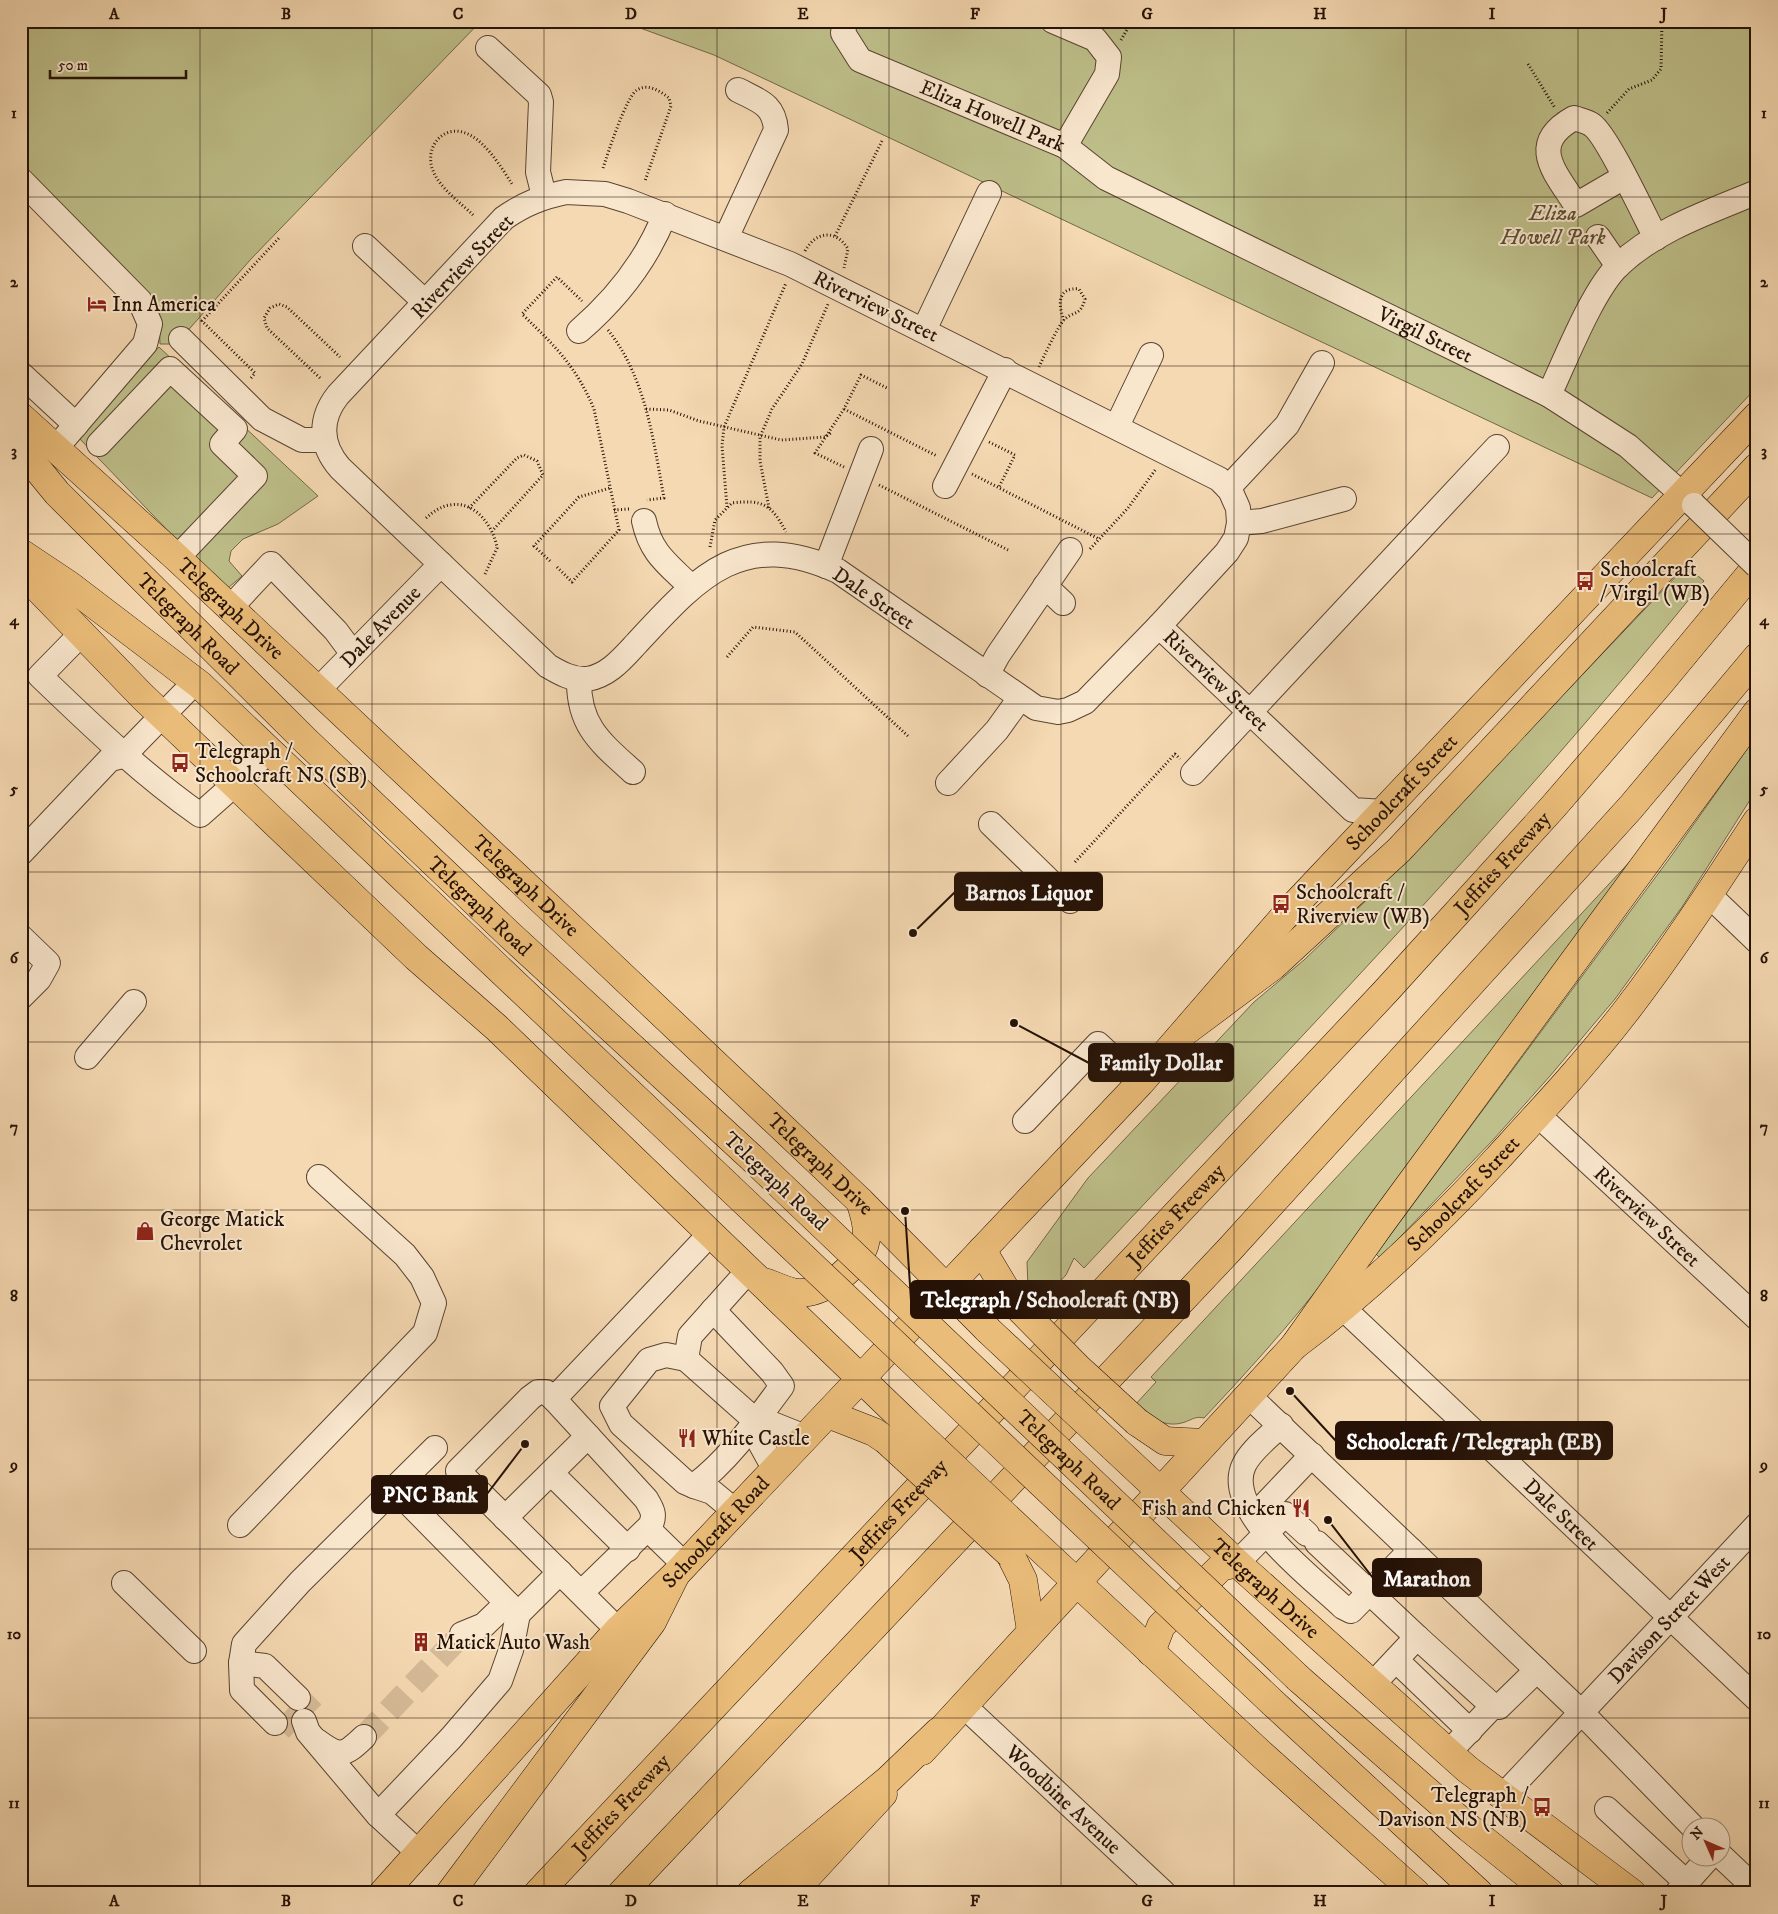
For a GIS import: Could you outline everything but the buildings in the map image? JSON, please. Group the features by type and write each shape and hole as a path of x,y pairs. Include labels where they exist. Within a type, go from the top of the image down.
{"main road":[{"name":"Schoolcraft Street","path":"1053,1175 1140,1083 1289,912 1688,500 1757,416"},
{"name":"Telegraph Drive","path":"21,417 177,558 318,690 860,1201 945,1289 1237,1563 1502,1797 1632,1893"},
{"name":"Telegraph Road","path":"21,449 64,500 306,741 504,929 753,1159 1298,1678 1468,1828 1550,1893"},
{"path":"1186,1031 1273,966 1399,850 1757,467"},
{"name":"Telegraph Road","path":"21,553 69,585 196,681 1273,1703 1479,1893"},
{"name":"Jeffries Freeway","path":"538,1893 1386,991 1560,799 1757,566"},
{"path":"21,571 161,715 416,957 497,1028 861,1379 896,1430 1019,1546 1076,1582 1414,1892"},
{"path":"622,1893 1230,1249 1632,807 1757,657"},
{"path":"1294,1346 1380,1225 1757,712"},
{"name":"Schoolcraft Street","path":"1248,1395 1294,1346 1344,1309 1446,1214 1538,1114 1627,1010 1709,895 1757,821"},
{"name":"Schoolcraft Road","path":"383,1893 618,1630 681,1569 1053,1175"},
{"path":"755,1275 799,1293 820,1289 839,1277 860,1257 867,1238 866,1219 860,1201"},
{"path":"982,1250 1013,1302 1078,1368 1137,1422 1165,1441 1204,1443"},
{"path":"792,1893 1248,1395"},
{"path":"828,1414 874,1432 896,1430"},
{"path":"1019,1546 1031,1631"},
{"path":"1151,1652 1160,1626 1221,1567 1237,1563"},
{"path":"450,1893 652,1622 681,1569"},
{"path":"750,1893 888,1780 938,1732"}],"street":[{"name":"Eliza Howell Park","path":"845,21 843,33 860,60 1066,146 1107,74 1109,57 1096,39 1054,21"},
{"path":"488,48 540,95 538,172 544,196"},
{"path":"726,238 776,130 775,118 768,107 738,90"},
{"path":"1624,177 1576,205 1553,169 1548,155 1549,138 1564,123 1574,118 1594,128 1605,141 1624,177 1656,238"},
{"name":"Virgil Street","path":"1066,146 1106,178 1548,395 1628,446 1757,566"},
{"path":"21,180 140,301 150,324 145,344 56,448"},
{"name":"Riverview Street","path":"441,564 332,459 325,440 323,426 330,405 504,218 523,205 544,196 566,192 605,194 665,214 790,264 1117,426 1219,479 1228,488 1238,508 1239,523 1236,538 1228,552 1159,626 1353,810 1384,812"},
{"path":"1548,395 1599,292 1618,266 1656,238 1700,216 1757,192"},
{"path":"924,330 989,193"},
{"path":"579,331 613,299 644,255 665,214"},
{"path":"1598,237 1618,266"},
{"path":"365,246 425,302"},
{"path":"181,339 262,419 302,440 325,440"},
{"path":"1117,426 1151,355"},
{"path":"1228,488 1287,425 1322,363"},
{"path":"99,444 170,369 235,429 222,444 255,476 177,558"},
{"path":"945,486 1005,370"},
{"path":"21,374 76,425"},
{"path":"1190,769 1251,713 1497,447"},
{"path":"826,566 871,449"},
{"path":"1239,523 1262,521 1344,499"},
{"path":"641,510 647,536 656,554 691,587"},
{"path":"987,675 1046,586 1079,551"},
{"name":"Dale Street","path":"579,679 596,677 612,669 691,587 718,569 747,558 783,555 802,558 838,571 1020,698 1045,711 1058,712 1076,707 1085,702 1159,626"},
{"path":"230,608 271,564 336,631 353,654"},
{"path":"441,564 548,666 564,676 579,679 580,698 588,723 597,739 633,772"},
{"name":"Dale Avenue","path":"318,690 441,564"},
{"path":"1046,586 1063,603"},
{"path":"81,634 40,676 123,756 164,790 200,816 269,750"},
{"path":"21,853 110,759 123,756 196,681"},
{"path":"948,783 997,730 1020,698"},
{"path":"991,824 1070,901"},
{"path":"1709,895 1757,941"},
{"path":"21,938 48,963 39,979 21,997"},
{"path":"87,1057 134,1002"},
{"path":"1025,1121 1098,1044 1140,1083"},
{"name":"Riverview Street","path":"1538,1114 1757,1318"},
{"path":"240,1525 425,1333 434,1303 422,1277 405,1255 319,1177"},
{"path":"554,1399 711,1233"},
{"path":"686,1359 690,1336 713,1310 755,1275"},
{"name":"Dale Street","path":"1344,1309 1757,1699"},
{"path":"694,1486 712,1471 756,1421 782,1386 772,1372 713,1310"},
{"path":"735,1511 712,1492 685,1482 621,1424 612,1406 649,1360 666,1355 686,1359 756,1421 759,1441 775,1470"},
{"path":"581,1593 648,1529 654,1520 653,1510 646,1498 554,1399 546,1392 538,1392 458,1471 618,1630"},
{"path":"1248,1395 1581,1712 1682,1816"},
{"path":"756,1421 766,1421 805,1438"},
{"path":"1281,1425 1244,1465 1241,1476 1242,1491 1247,1506 1260,1525 1343,1607 1351,1611 1411,1550"},
{"path":"505,1518 588,1436"},
{"path":"345,1777 369,1742 340,1754 335,1753 297,1721 242,1690 240,1663 244,1644 300,1582 435,1448"},
{"path":"1237,1563 1260,1525 1312,1455"},
{"path":"551,1472 628,1548"},
{"path":"378,1815 451,1738 500,1681 511,1650 513,1609 394,1488"},
{"path":"1260,1525 1285,1514 1493,1706 1499,1707 1537,1670"},
{"name":"Davison Street West","path":"1502,1797 1757,1525"},
{"path":"648,1529 681,1569"},
{"path":"473,1635 513,1609 560,1572"},
{"path":"124,1584 194,1651"},
{"path":"1373,1684 1417,1636"},
{"path":"1396,1660 1470,1731"},
{"path":"240,1663 265,1666 297,1721 378,1815 419,1853"},
{"name":"Woodbine Avenue","path":"963,1705 1164,1893"},
{"path":"1449,1752 1493,1706"},
{"path":"1607,1809 1682,1888 1701,1866"},
{"path":"1730,1864 1757,1890"}],"path":[{"path":"1594,128 1628,89 1652,80 1661,70 1662,21"},
{"path":"1528,64 1564,123"},
{"path":"603,168 630,96 642,88 652,88 669,98 671,106 645,181"},
{"path":"473,215 434,174 430,154 433,145 440,135 450,131 463,131 473,136 504,170 512,184"},
{"path":"836,236 882,141"},
{"path":"808,246 818,236 825,233 836,236 848,249 848,256 842,272"},
{"path":"246,383 255,372 202,321 279,238"},
{"path":"727,507 722,446 724,427 790,275"},
{"path":"557,567 572,582 619,530 594,409 587,392 561,352 522,314 557,277 586,304"},
{"path":"1031,383 1064,320 1079,313 1083,306 1085,299 1079,289 1071,288 1065,291 1062,297 1059,305 1064,320"},
{"path":"769,508 760,461 760,436 772,409 802,364 831,296"},
{"path":"320,378 267,328 264,318 270,308 279,304 287,307 340,357"},
{"path":"606,326 630,363 638,381 646,409 664,498 641,510 614,510"},
{"path":"847,469 815,453 844,409 861,375 887,388"},
{"path":"646,409 668,410 724,427 781,440 825,437 832,432"},
{"path":"844,409 943,459"},
{"path":"985,440 1016,455 998,487"},
{"path":"469,508 517,458 524,455 537,462 543,476 493,530"},
{"path":"1079,551 1099,539 1128,508 1156,468"},
{"path":"968,472 1099,539"},
{"path":"872,482 1010,551"},
{"path":"550,561 534,546 579,497 610,488"},
{"path":"710,547 716,520 732,503 747,501 764,504 779,518 786,532"},
{"path":"426,518 450,505 460,504 486,520 493,530 497,548 485,574"},
{"path":"727,657 753,627 792,630 909,737"},
{"path":"1075,862 1175,754 1190,769"}],"green space":[{"path":"21,21 481,21 251,259 176,344 160,344 159,320 33,182 21,155"},
{"name":"Eliza Howell Park","path":"621,21 1757,21 1757,387 1652,498 714,55"},
{"path":"159,347 318,496 278,524 243,539 231,551 229,561 242,576 228,588 220,585 78,437"},
{"path":"1686,566 1704,581 1555,758 1322,1015 1084,1268 1074,1258 1066,1275 1037,1306 1028,1287 1027,1262 1088,1178 1254,1002 1304,960 1377,890"},
{"path":"1757,735 1757,789 1682,907 1615,999 1550,1076 1493,1140 1380,1258 1376,1254 1672,855"},
{"path":"1635,856 1327,1277 1236,1384 1204,1418 1197,1418 1178,1424 1158,1421 1135,1405 1156,1382 1151,1377"}],"tunnel":[{"path":"364,1737 462,1634"},
{"path":"298,1698 313,1713"},
{"path":"282,1715 297,1729"}],"place":[{"name":"Inn America","path":"97,304"},
{"name":"Schoolcraft / Virgil (WB)","path":"1585,581"},
{"name":"Telegraph / Schoolcraft NS (SB)","path":"180,763"},
{"name":"Schoolcraft / Riverview (WB)","path":"1281,904"},
{"name":"Barnos Liquor","path":"913,933"},
{"name":"Family Dollar","path":"1014,1023"},
{"name":"Telegraph / Schoolcraft (NB)","path":"905,1211"},
{"name":"George Matick Chevrolet","path":"145,1231"},
{"name":"Schoolcraft / Telegraph (EB)","path":"1290,1391"},
{"name":"White Castle","path":"687,1438"},
{"name":"PNC Bank","path":"525,1444"},
{"name":"Fish and Chicken","path":"1301,1508"},
{"name":"Marathon","path":"1328,1520"},
{"name":"Matick Auto Wash","path":"421,1642"},
{"name":"Telegraph / Davison NS (NB)","path":"1542,1807"}]}
